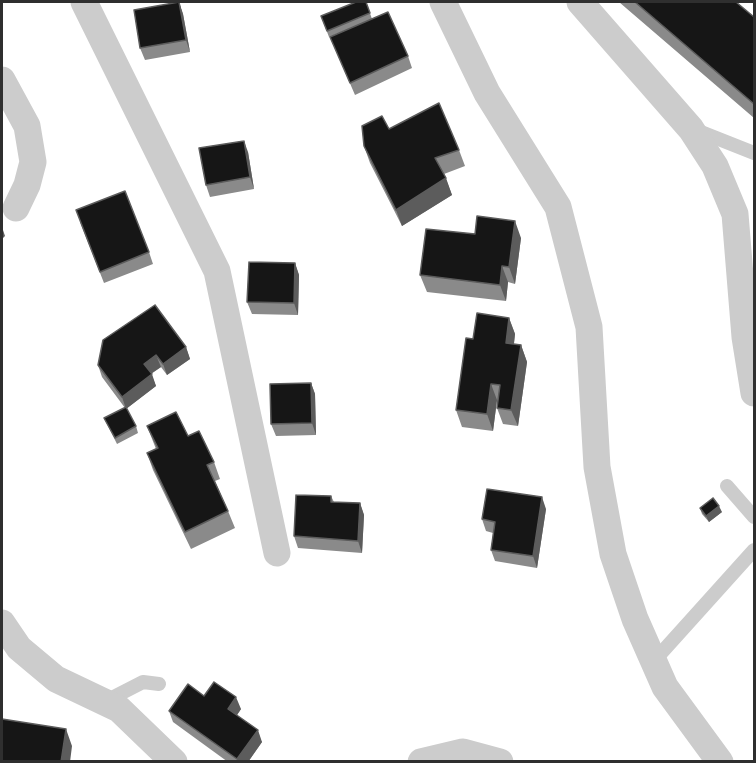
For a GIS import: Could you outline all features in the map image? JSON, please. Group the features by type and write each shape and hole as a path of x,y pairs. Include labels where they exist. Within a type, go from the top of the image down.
{"street":[{"path":"84,2 217,271 277,553"},
{"path":"443,2 487,93 558,207 589,327 597,467 613,554 634,619 665,687 720,762"},
{"path":"580,2 692,129 715,166 735,214 745,337 754,393"},
{"path":"2,80 27,126 33,162 27,185 16,208"},
{"path":"2,623 19,648 56,679 119,709 174,762"},
{"path":"421,762 463,752 500,762"}],"lane":[{"path":"692,129 754,153"},
{"path":"727,486 754,517"},
{"path":"654,661 754,550"},
{"path":"104,702 142,682 159,684"}],"building":[{"path":"179,2 186,40 140,48 134,10"},
{"path":"356,2 366,2 370,13 327,31 321,16"},
{"path":"635,2 736,2 754,17 754,104"},
{"path":"388,12 408,56 350,83 330,37"},
{"path":"439,103 459,150 435,158 446,178 396,210 364,146 362,126 382,116 389,129"},
{"path":"244,141 250,177 206,185 199,148"},
{"path":"125,191 149,252 100,272 76,210"},
{"path":"477,216 515,221 509,267 502,266 500,285 420,275 426,229 475,234"},
{"path":"249,262 295,263 294,303 247,302"},
{"path":"155,305 186,347 163,364 156,355 144,364 152,374 122,397 98,365 103,340"},
{"path":"477,313 509,318 506,343 521,345 511,410 497,408 500,385 491,384 487,414 456,410 466,338 473,339"},
{"path":"311,383 312,423 271,424 270,384"},
{"path":"126,407 136,426 115,438 104,418"},
{"path":"176,412 188,436 199,431 214,462 207,465 228,511 185,532 147,453 158,448 147,426"},
{"path":"487,489 542,497 533,556 491,550 495,522 482,519"},
{"path":"296,495 331,496 331,502 360,503 358,541 294,536"},
{"path":"713,498 719,506 706,516 700,508"},
{"path":"214,682 236,697 228,709 258,730 237,759 169,711 188,684 204,696"},
{"path":"2,719 66,729 61,762 2,762"}]}
